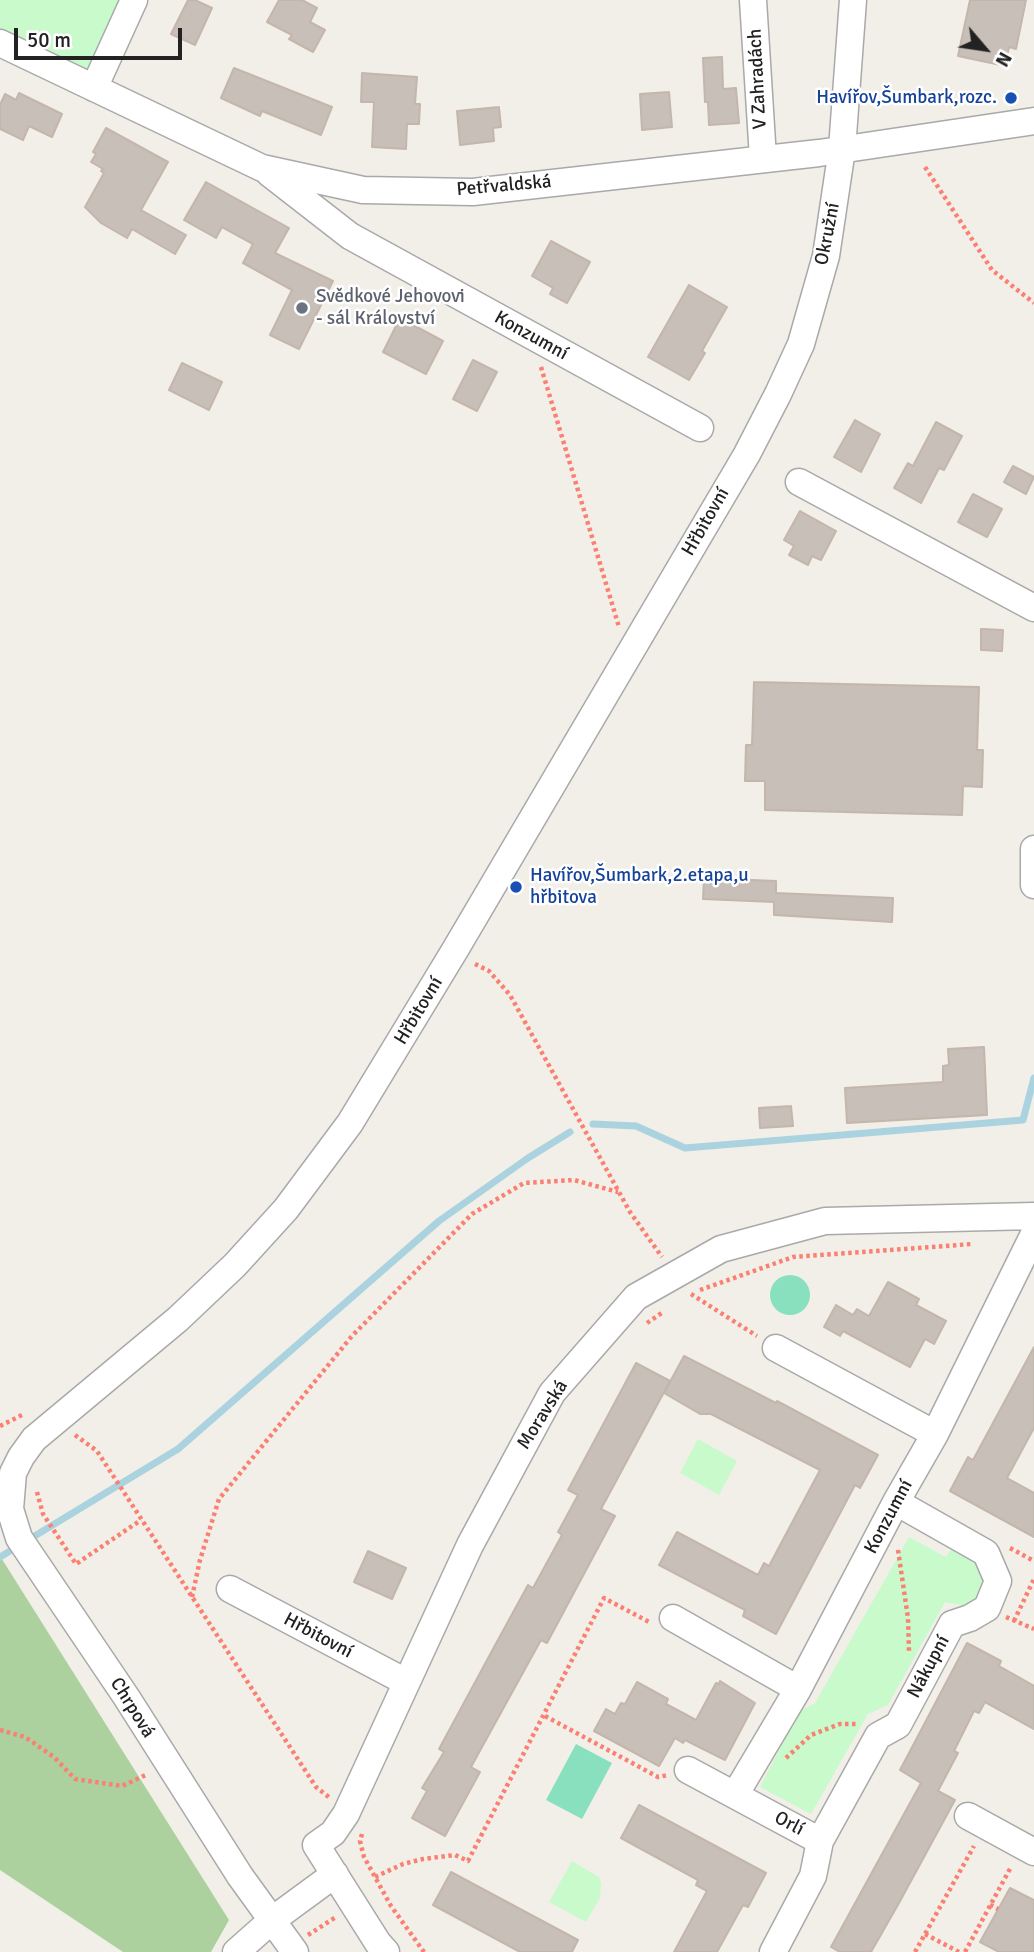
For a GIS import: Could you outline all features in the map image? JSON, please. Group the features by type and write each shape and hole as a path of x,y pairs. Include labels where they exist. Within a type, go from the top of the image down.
{"street":[{"path":"94,88 134,0"},
{"name":"V Zahradách","path":"753,0 763,158"},
{"name":"Okružní","path":"747,454 801,344 831,230 842,149 853,0"},
{"name":"Petřvaldská","path":"0,43 262,167 363,190 472,192 842,149 1034,121"},
{"name":"Konzumní","path":"262,167 350,236 700,428"},
{"name":"Hřbitovní","path":"5,1487 34,1439 178,1319 235,1265 286,1209 350,1123 747,454"},
{"path":"799,482 1034,608"},
{"path":"1034,849 1034,885"},
{"name":"Moravská","path":"386,1952 377,1943 316,1845 333,1833 346,1814 470,1545 552,1393 636,1297 682,1289 721,1249 825,1221 1034,1216"},
{"name":"Konzumní","path":"735,1795 798,1689 935,1434 1034,1234"},
{"path":"776,1348 935,1434"},
{"name":"Chrpová","path":"5,1487 19,1538 127,1698 168,1766 271,1921 295,1952"},
{"name":"Nákupní","path":"820,1841 878,1737 898,1725 952,1624 987,1608 998,1581 986,1553 897,1502"},
{"name":"Hřbitovní","path":"230,1589 406,1682"},
{"path":"673,1618 798,1689"},
{"name":"Orlí","path":"688,1770 820,1841 813,1876 773,1952"},
{"path":"976,1821 1028,1849"},
{"path":"236,1952 271,1921 335,1874"}],"path":[{"path":"925,167 992,270 1034,303"},
{"path":"532,336 628,656"},
{"path":"476,962 489,971 510,995 630,1212 682,1289 776,1348"},
{"path":"191,1597 219,1499 352,1336 472,1214 524,1184 573,1180 619,1192"},
{"path":"682,1289 793,1257 985,1243"},
{"path":"645,1326 672,1306"},
{"path":"72,1432 97,1451 316,1787 338,1804 353,1826 362,1832 361,1850 375,1877 398,1916 425,1952"},
{"path":"898,1547 908,1618 909,1651 904,1664"},
{"path":"1014,1620 1034,1580"},
{"path":"375,1877 423,1858 455,1855 468,1861 604,1598 651,1623 673,1618"},
{"path":"545,1716 658,1777 688,1770"},
{"path":"783,1761 811,1735 840,1724 879,1724 878,1737"},
{"path":"0,1730 25,1737 54,1757 75,1779 122,1786 168,1766"},
{"path":"915,1952 976,1821"},
{"path":"965,1952 990,1905 1028,1849"},
{"path":"990,1905 998,1909"},
{"path":"925,1934 959,1952"}],"green space":[{"path":"0,0 134,0 94,88 0,44"},
{"path":"790,1275 804,1281 810,1295 804,1309 790,1315 776,1309 770,1295 776,1281"},
{"path":"698,1439 737,1461 719,1495 680,1473"},
{"path":"909,1537 946,1557 951,1549 979,1565 987,1578 982,1595 969,1607 945,1602 888,1705 868,1714 811,1814 760,1787 799,1711 815,1703"},
{"path":"0,1556 229,1920 211,1952 123,1952 0,1870"},
{"path":"576,1744 612,1763 582,1819 546,1800"},
{"path":"572,1861 599,1877 601,1884 600,1898 586,1922 549,1902"}],"building":[{"path":"188,0 195,0 212,8 195,45 171,34"},
{"path":"279,0 302,0 317,8 310,22 325,30 313,52 289,39 292,35 267,22"},
{"path":"970,0 1026,0 1016,49 1009,47 1005,66 958,56"},
{"path":"722,57 723,89 736,88 739,123 709,125 703,58"},
{"path":"234,68 332,107 321,135 262,111 260,116 221,98"},
{"path":"362,73 417,77 415,104 420,104 419,124 407,124 406,149 372,147 374,102 361,102"},
{"path":"669,92 672,127 642,130 640,94"},
{"path":"19,93 62,114 52,137 29,126 23,140 0,129 0,105 5,94 16,100"},
{"path":"499,107 501,127 493,128 494,141 460,145 457,111"},
{"path":"106,128 168,162 141,210 186,235 175,254 132,229 127,238 101,223 85,207 104,173 101,171 103,169 91,162 96,154 93,152"},
{"path":"206,182 289,228 275,253 333,281 299,349 270,335 292,290 243,263 253,244 222,227 216,238 184,220"},
{"path":"551,241 590,262 567,303 550,294 553,288 532,276"},
{"path":"689,285 727,307 689,380 648,357"},
{"path":"400,318 443,341 426,374 383,352"},
{"path":"473,360 497,372 477,411 453,399"},
{"path":"182,363 222,382 209,410 169,390"},
{"path":"855,420 880,434 861,472 834,457"},
{"path":"936,422 962,436 944,470 939,468 921,503 894,488 908,463 913,466"},
{"path":"1013,466 1034,477 1026,494 1004,482"},
{"path":"973,494 1002,509 987,537 958,522"},
{"path":"800,511 836,531 821,560 812,556 808,565 789,555 794,546 784,540"},
{"path":"981,629 1003,630 1002,651 981,650"},
{"path":"754,682 979,687 977,750 983,750 982,787 963,786 962,815 765,810 765,781 745,781 746,745 752,745"},
{"path":"704,878 776,881 776,893 893,898 892,922 774,915 774,902 703,899"},
{"path":"984,1047 987,1115 847,1123 845,1088 943,1082 943,1066 949,1065 948,1049"},
{"path":"791,1106 793,1126 760,1128 759,1108"},
{"path":"888,1282 919,1299 916,1305 946,1321 934,1344 925,1339 910,1367 843,1331 840,1336 824,1327 836,1305 853,1315 857,1309 869,1316"},
{"path":"1034,1347 1034,1428 1007,1478 1034,1493 1034,1537 950,1491 968,1457 973,1460"},
{"path":"684,1356 776,1403 777,1401 878,1455 860,1488 855,1485 776,1634 743,1616 745,1610 659,1565 677,1532 758,1575 764,1563 769,1566 820,1470 711,1414 700,1414 664,1393"},
{"path":"636,1363 670,1381 601,1509 615,1516 547,1643 541,1640 471,1767 480,1772 445,1836 412,1818 427,1791 422,1788 444,1752 439,1749 528,1585 533,1588 562,1535 558,1532 578,1495 568,1490"},
{"path":"368,1551 406,1568 392,1599 354,1582"},
{"path":"967,1643 1001,1661 999,1666 1034,1686 1034,1729 985,1702 979,1713 974,1711 954,1751 958,1753 938,1791 955,1800 899,1903 871,1952 840,1952 831,1947 921,1783 900,1770"},
{"path":"720,1681 755,1703 725,1760 685,1740 683,1743 675,1738 659,1766 594,1731 606,1709 615,1714 621,1703 625,1704 637,1682 668,1699 666,1704 696,1720 716,1683 719,1684"},
{"path":"639,1805 766,1873 748,1907 743,1905 717,1952 674,1952 707,1891 696,1885 698,1880 621,1838"},
{"path":"451,1872 578,1940 572,1952 520,1952 433,1905"},
{"path":"1010,1888 1034,1900 1034,1952 999,1952 980,1942"}],"waterway":[{"path":"593,1124 636,1126 685,1148 1023,1120 1034,1078"},
{"path":"0,1557 178,1449 439,1221 570,1132"}],"place":[{"name":"Havířov,Šumbark,rozc.","path":"1011,98"},
{"name":"Svědkové Jehovovi - sál Království","path":"302,308"},
{"name":"Havířov,Šumbark,2.etapa,u hřbitova","path":"516,887"}]}
